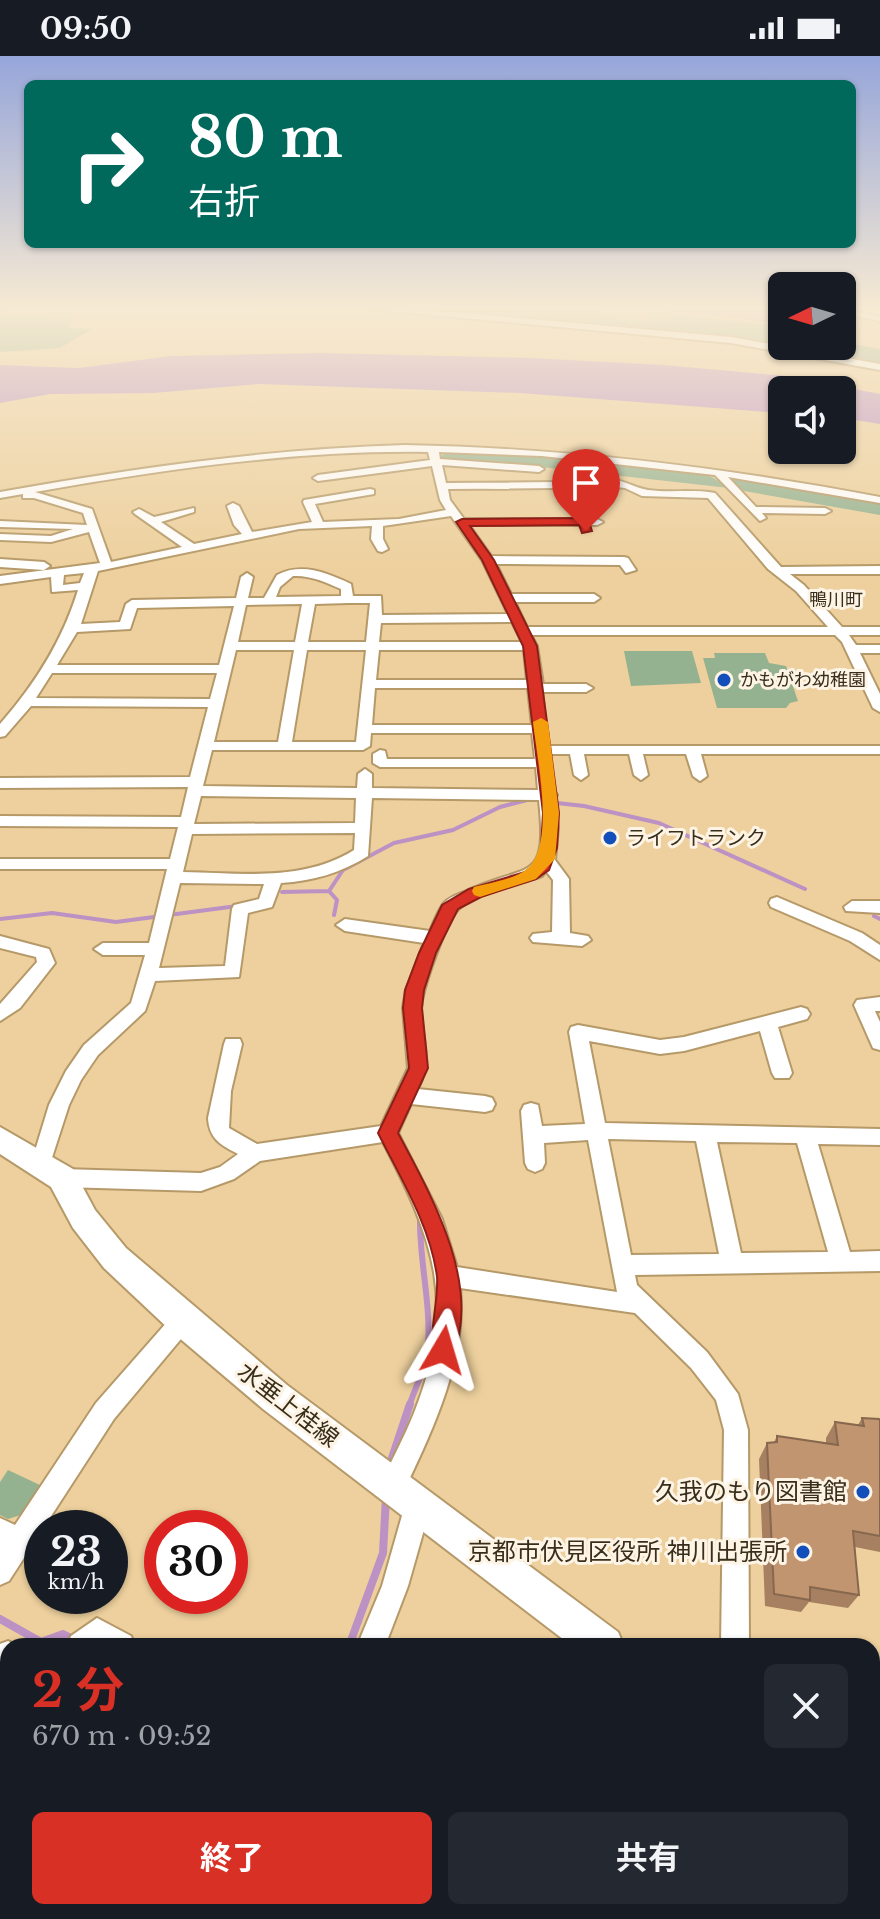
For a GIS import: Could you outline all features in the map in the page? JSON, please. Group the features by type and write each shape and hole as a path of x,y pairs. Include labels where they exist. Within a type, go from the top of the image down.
{"main road":[{"path":"0,1139 51,1171"},
{"name":"水垂上桂線","path":"51,1171 115,1258 183,1320 275,1397 594,1638"}],"street":[{"path":"433,450 445,500 488,560 530,646 549,800 546,860 561,879 561,938"},
{"path":"0,498 185,465 270,455 433,450 560,454 718,472 880,500"},
{"path":"330,462 339,475"},
{"path":"318,478 437,462 539,469"},
{"path":"718,472 757,514 825,511"},
{"path":"604,483 628,485 642,493 711,495 777,571 800,588 839,632 876,688 880,708"},
{"path":"443,486 557,485"},
{"path":"59,502 87,489"},
{"path":"319,525 308,502 370,492"},
{"path":"0,498 34,495 88,511 93,527 96,567"},
{"path":"342,524 338,515 351,503 347,496"},
{"path":"233,506 240,525 249,536"},
{"path":"155,520 190,510"},
{"path":"139,512 192,548"},
{"path":"0,580 96,567 319,525 399,522 453,512"},
{"path":"399,522 411,533"},
{"path":"462,522 585,526 597,522"},
{"path":"378,523 377,539 382,549"},
{"path":"0,524 93,527"},
{"path":"0,537 51,539 93,527"},
{"path":"488,560 624,561 630,570"},
{"path":"0,563 96,567"},
{"path":"0,733 27,702 73,628 90,571 96,567"},
{"path":"269,600 271,586 281,578 304,570 347,587 347,600"},
{"path":"777,571 880,570"},
{"path":"58,573 56,589 85,586"},
{"path":"247,577 156,949 139,1006 91,1050 73,1076 59,1105 51,1171 201,1182 227,1173 255,1153 388,1133"},
{"path":"507,598 594,598"},
{"path":"73,628 125,626 132,604 377,599 363,746 206,746"},
{"path":"284,746 309,600"},
{"path":"375,619 520,625 880,631"},
{"path":"230,646 530,646"},
{"path":"852,649 880,649"},
{"path":"47,669 225,669"},
{"path":"369,684 586,688"},
{"path":"27,702 216,703"},
{"path":"365,729 541,729"},
{"path":"576,750 581,775"},
{"path":"0,864 275,877 309,875 352,860 362,852 366,793 376,766 544,756 576,750 880,750"},
{"path":"635,750 641,775"},
{"path":"692,750 700,776"},
{"path":"0,783 195,786 549,800"},
{"path":"0,821 362,828"},
{"path":"388,1133 418,1068 412,1008 415,990 451,905 530,876 546,860"},
{"path":"148,975 233,972 240,909 266,903 275,877"},
{"path":"777,903 810,908 880,954"},
{"path":"852,907 880,907"},
{"path":"345,925 435,938"},
{"path":"539,938 582,940"},
{"path":"0,942 43,953 46,963 14,1003 0,1014"},
{"path":"103,949 156,949"},
{"path":"880,1004 863,1005 880,1043"},
{"path":"735,1638 736,1430 733,1417 726,1394 699,1360 627,1290 578,1032 660,1047 684,1044 801,1014"},
{"path":"764,1023 772,1033 782,1073"},
{"path":"233,1044 219,1102 217,1127 220,1134 255,1153"},
{"path":"405,1095 485,1104"},
{"path":"531,1111 535,1163"},
{"path":"533,1135 598,1131 880,1137"},
{"path":"371,1638 395,1586 398,1489 439,1373 447,1325 448,1276 439,1243 417,1189 388,1133"},
{"path":"705,1134 732,1262"},
{"path":"805,1135 842,1262"},
{"path":"621,1265 880,1261"},
{"path":"448,1276 638,1303"},
{"path":"0,1572 10,1536 105,1411 183,1320"},
{"path":"90,1638 97,1632 107,1638"}],"green space":[{"path":"442,455 556,455 704,472 729,488 506,463 442,460"},
{"path":"727,477 880,502 880,515 744,491"},
{"path":"624,651 692,651 701,683 631,686"},
{"path":"714,653 765,653 769,663 786,666 798,701 786,708 717,708 703,658 715,658"},
{"path":"8,1470 42,1486 24,1514 8,1519 0,1515 0,1482"}],"shaded area":[{"path":"0,396 39,396 0,403"},
{"path":"559,396 768,396 768,412"},
{"path":"856,396 880,396 880,424 856,420"}],"building":[{"path":"862,1418 880,1421 880,1536 853,1531 859,1595 810,1587 810,1600 774,1594 767,1443 777,1442 777,1436 838,1445 835,1422 864,1426"}],"waterway":[{"path":"329,891 343,870 394,843 453,830 500,807 531,799"},
{"path":"548,802 584,806 659,823 805,889"},
{"path":"282,892 329,891"},
{"path":"329,891 337,900 334,915"},
{"path":"0,919 52,913 116,922 237,906"},
{"path":"874,916 880,919"},
{"path":"409,1406 428,1347 420,1222"},
{"path":"389,1467 410,1404"},
{"path":"352,1638 383,1553 386,1497"},
{"path":"0,1619 34,1638"},
{"path":"52,1638 63,1634 71,1638"}],"slow traffic":[{"path":"480,891 530,876 547,859 551,813 541,722"}],"place":[{"name":"かもがわ幼稚園","path":"724,680"},
{"name":"ライフトランク","path":"610,838"},
{"name":"久我のもり図書館","path":"863,1492"},
{"name":"京都市伏見区役所 神川出張所","path":"803,1552"}],"district":[{"name":"鴨川町","path":"836,600"}],"route":[{"path":"443,1350 449,1307 448,1276 439,1243 417,1189 388,1133 418,1068 412,1008 415,990 421,968 451,905 475,893 530,876 543,866 549,848 551,813 530,646 488,560 462,522 584,522 586,531"}]}
